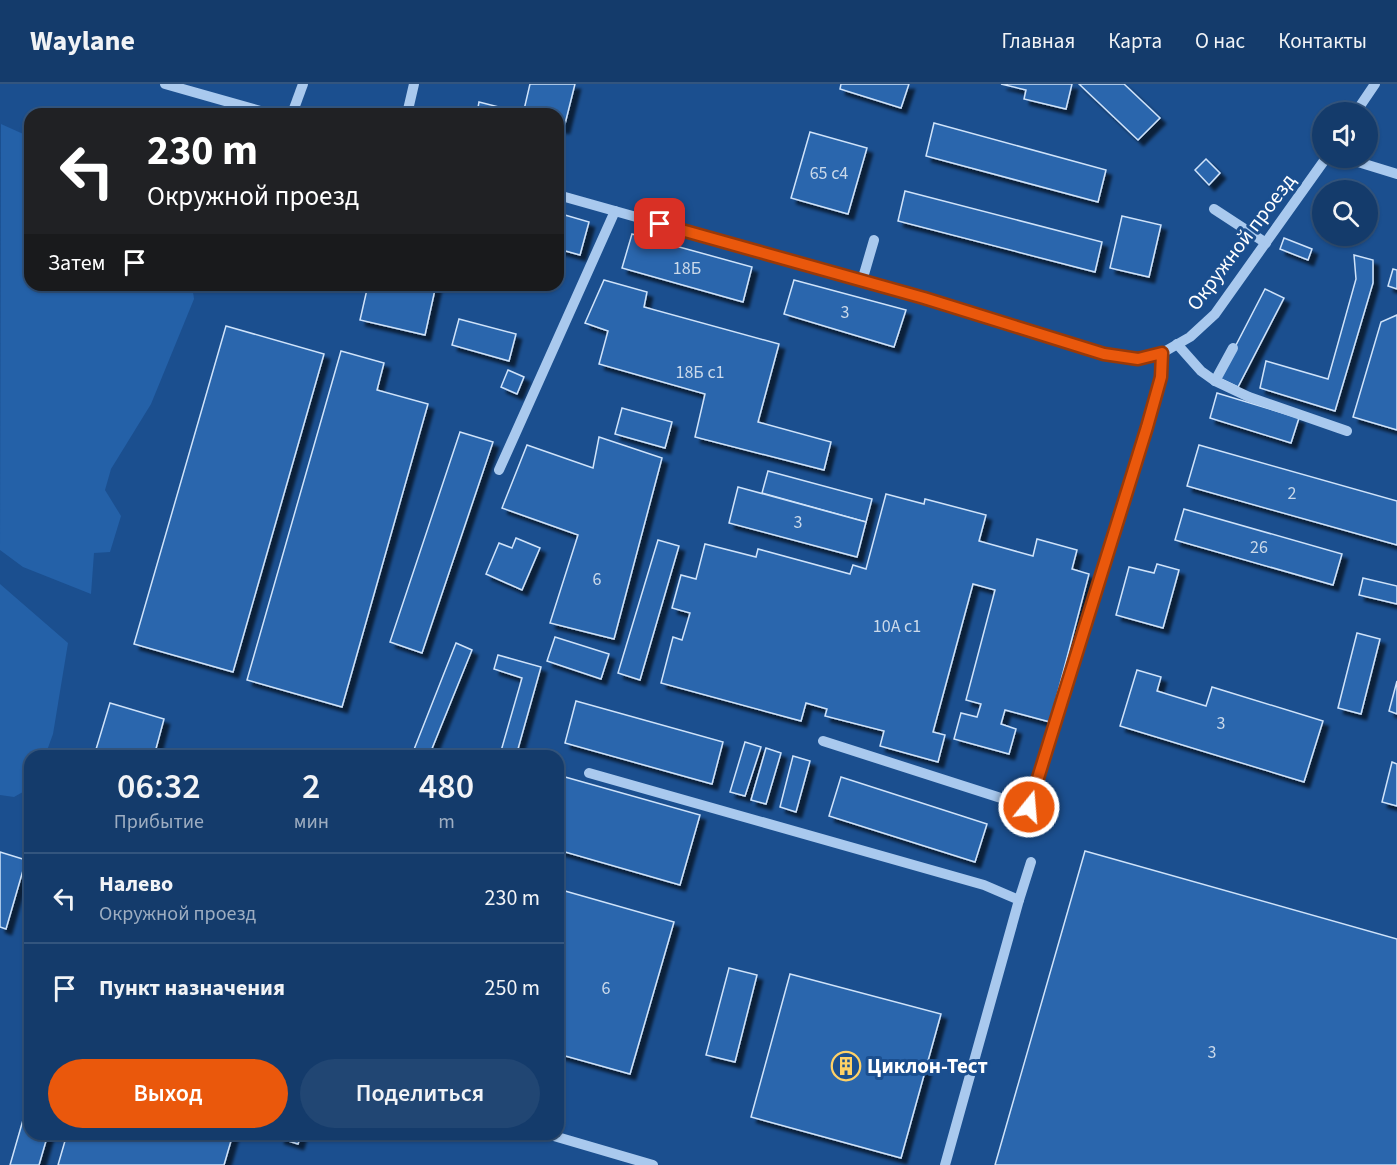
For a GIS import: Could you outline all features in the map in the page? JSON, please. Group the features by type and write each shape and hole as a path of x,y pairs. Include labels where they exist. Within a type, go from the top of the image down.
{"street":[{"path":"165,84 250,108"},
{"path":"294,108 303,84"},
{"path":"408,108 414,84"},
{"path":"1363,102 1375,84"},
{"name":"Окружной проезд","path":"564,197 862,281 1104,354 1138,359 1162,353 1190,337 1215,314 1319,168"},
{"path":"1378,168 1397,174"},
{"path":"1214,209 1266,243"},
{"path":"498,470 615,211"},
{"path":"862,281 873,240"},
{"path":"1177,344 1201,371 1215,381 1249,397 1347,430"},
{"path":"1215,381 1233,348"},
{"path":"823,741 1029,807 1147,427 1161,377 1162,353"},
{"path":"589,773 984,885 1019,900"},
{"path":"945,1165 1031,862"},
{"path":"564,1139 653,1165"}],"shaded area":[{"path":"1,124 24,134 24,291 193,291 194,299 151,404 111,469 105,490 121,516 110,552 94,553 91,594 23,567 0,550"},
{"path":"0,584 68,643 53,734 47,750 24,750 24,791 14,797 0,795"}],"building":[{"path":"530,84 575,84 564,128 564,108 524,108"},
{"path":"841,84 909,84 901,108 840,89"},
{"path":"1001,84 1072,84 1066,109 1024,99 1026,90"},
{"path":"1079,84 1124,84 1160,118 1138,140"},
{"path":"479,102 499,107 499,108 478,108"},
{"path":"934,123 1106,170 1098,202 926,156"},
{"path":"810,132 867,148 848,214 791,198"},
{"path":"1206,159 1220,173 1209,185 1195,170"},
{"path":"905,191 1102,242 1095,272 898,221"},
{"path":"564,215 589,222 580,255 564,251"},
{"path":"1122,216 1161,225 1149,277 1110,268"},
{"path":"632,234 752,267 743,302 622,268"},
{"path":"1284,238 1312,249 1308,260 1280,249"},
{"path":"1354,255 1373,260 1373,283 1335,411 1260,388 1266,361 1328,379 1356,279"},
{"path":"1393,269 1397,270 1397,289 1388,286"},
{"path":"604,280 647,292 644,307 779,344 758,422 831,442 824,470 695,437 705,394 599,364 608,331 585,323"},
{"path":"794,280 906,310 894,347 784,314"},
{"path":"1265,289 1284,298 1238,387 1219,378"},
{"path":"367,291 435,291 425,335 360,320"},
{"path":"1397,315 1397,430 1353,417 1381,322"},
{"path":"459,319 516,334 509,361 452,345"},
{"path":"226,326 324,354 233,672 134,644"},
{"path":"341,351 384,363 377,390 428,404 342,707 247,680"},
{"path":"508,370 524,377 517,394 501,387"},
{"path":"1217,393 1299,418 1291,443 1210,418"},
{"path":"622,408 672,422 665,448 615,434"},
{"path":"460,432 493,442 422,653 390,642"},
{"path":"599,437 662,458 614,639 550,623 578,535 502,508 527,445 593,468"},
{"path":"1199,445 1397,501 1397,545 1187,486"},
{"path":"768,471 872,499 866,522 762,493"},
{"path":"738,487 866,522 857,557 729,523"},
{"path":"886,494 924,504 925,499 986,515 979,541 1033,556 1037,539 1077,550 1072,569 1089,574 1050,722 1005,710 1001,724 1016,729 1009,754 954,739 961,713 977,717 981,704 966,700 995,590 973,584 933,732 945,735 938,762 880,746 884,731 825,716 827,709 806,703 801,721 661,683 673,637 682,640 690,613 672,608 681,575 696,579 705,544 756,557 758,549 850,574 853,565 866,569"},
{"path":"1184,509 1342,554 1333,585 1175,540"},
{"path":"516,538 540,548 522,590 486,574 499,543 512,548"},
{"path":"658,540 679,546 640,680 618,673"},
{"path":"1157,564 1179,570 1163,628 1116,615 1129,567 1154,573"},
{"path":"1363,578 1397,586 1397,604 1359,595"},
{"path":"1357,633 1380,639 1361,714 1338,708"},
{"path":"555,637 609,654 601,679 547,661"},
{"path":"456,643 472,650 431,750 414,750"},
{"path":"498,655 541,667 518,750 501,750 522,678 494,669"},
{"path":"1137,670 1161,677 1157,691 1206,706 1212,687 1323,721 1304,782 1120,726"},
{"path":"1397,681 1397,714 1389,711"},
{"path":"576,701 723,742 712,784 565,743"},
{"path":"110,703 164,719 156,750 96,750"},
{"path":"745,742 761,747 745,796 730,792"},
{"path":"766,748 781,753 766,804 751,800"},
{"path":"793,756 810,761 796,812 780,807"},
{"path":"1392,762 1397,764 1397,806 1382,802"},
{"path":"564,777 700,815 680,885 564,852"},
{"path":"841,777 987,824 975,862 829,816"},
{"path":"1085,851 1397,939 1397,1165 995,1165"},
{"path":"0,852 24,859 24,867 6,929 0,927"},
{"path":"564,891 674,922 630,1074 564,1056"},
{"path":"729,968 757,975 735,1062 706,1055"},
{"name":"Циклон-Тест","path":"790,974 941,1014 901,1158 751,1117"},
{"path":"24,1120 24,1140 46,1140 39,1165 10,1165"},
{"path":"65,1140 231,1140 224,1165 58,1165"},
{"path":"285,1140 299,1140 298,1144"}],"place":[{"name":"Циклон-Тест","path":"846,1066"}],"route":[{"path":"660,224 924,298 1104,354 1138,359 1162,353 1161,377 1147,427 1029,807"}]}
